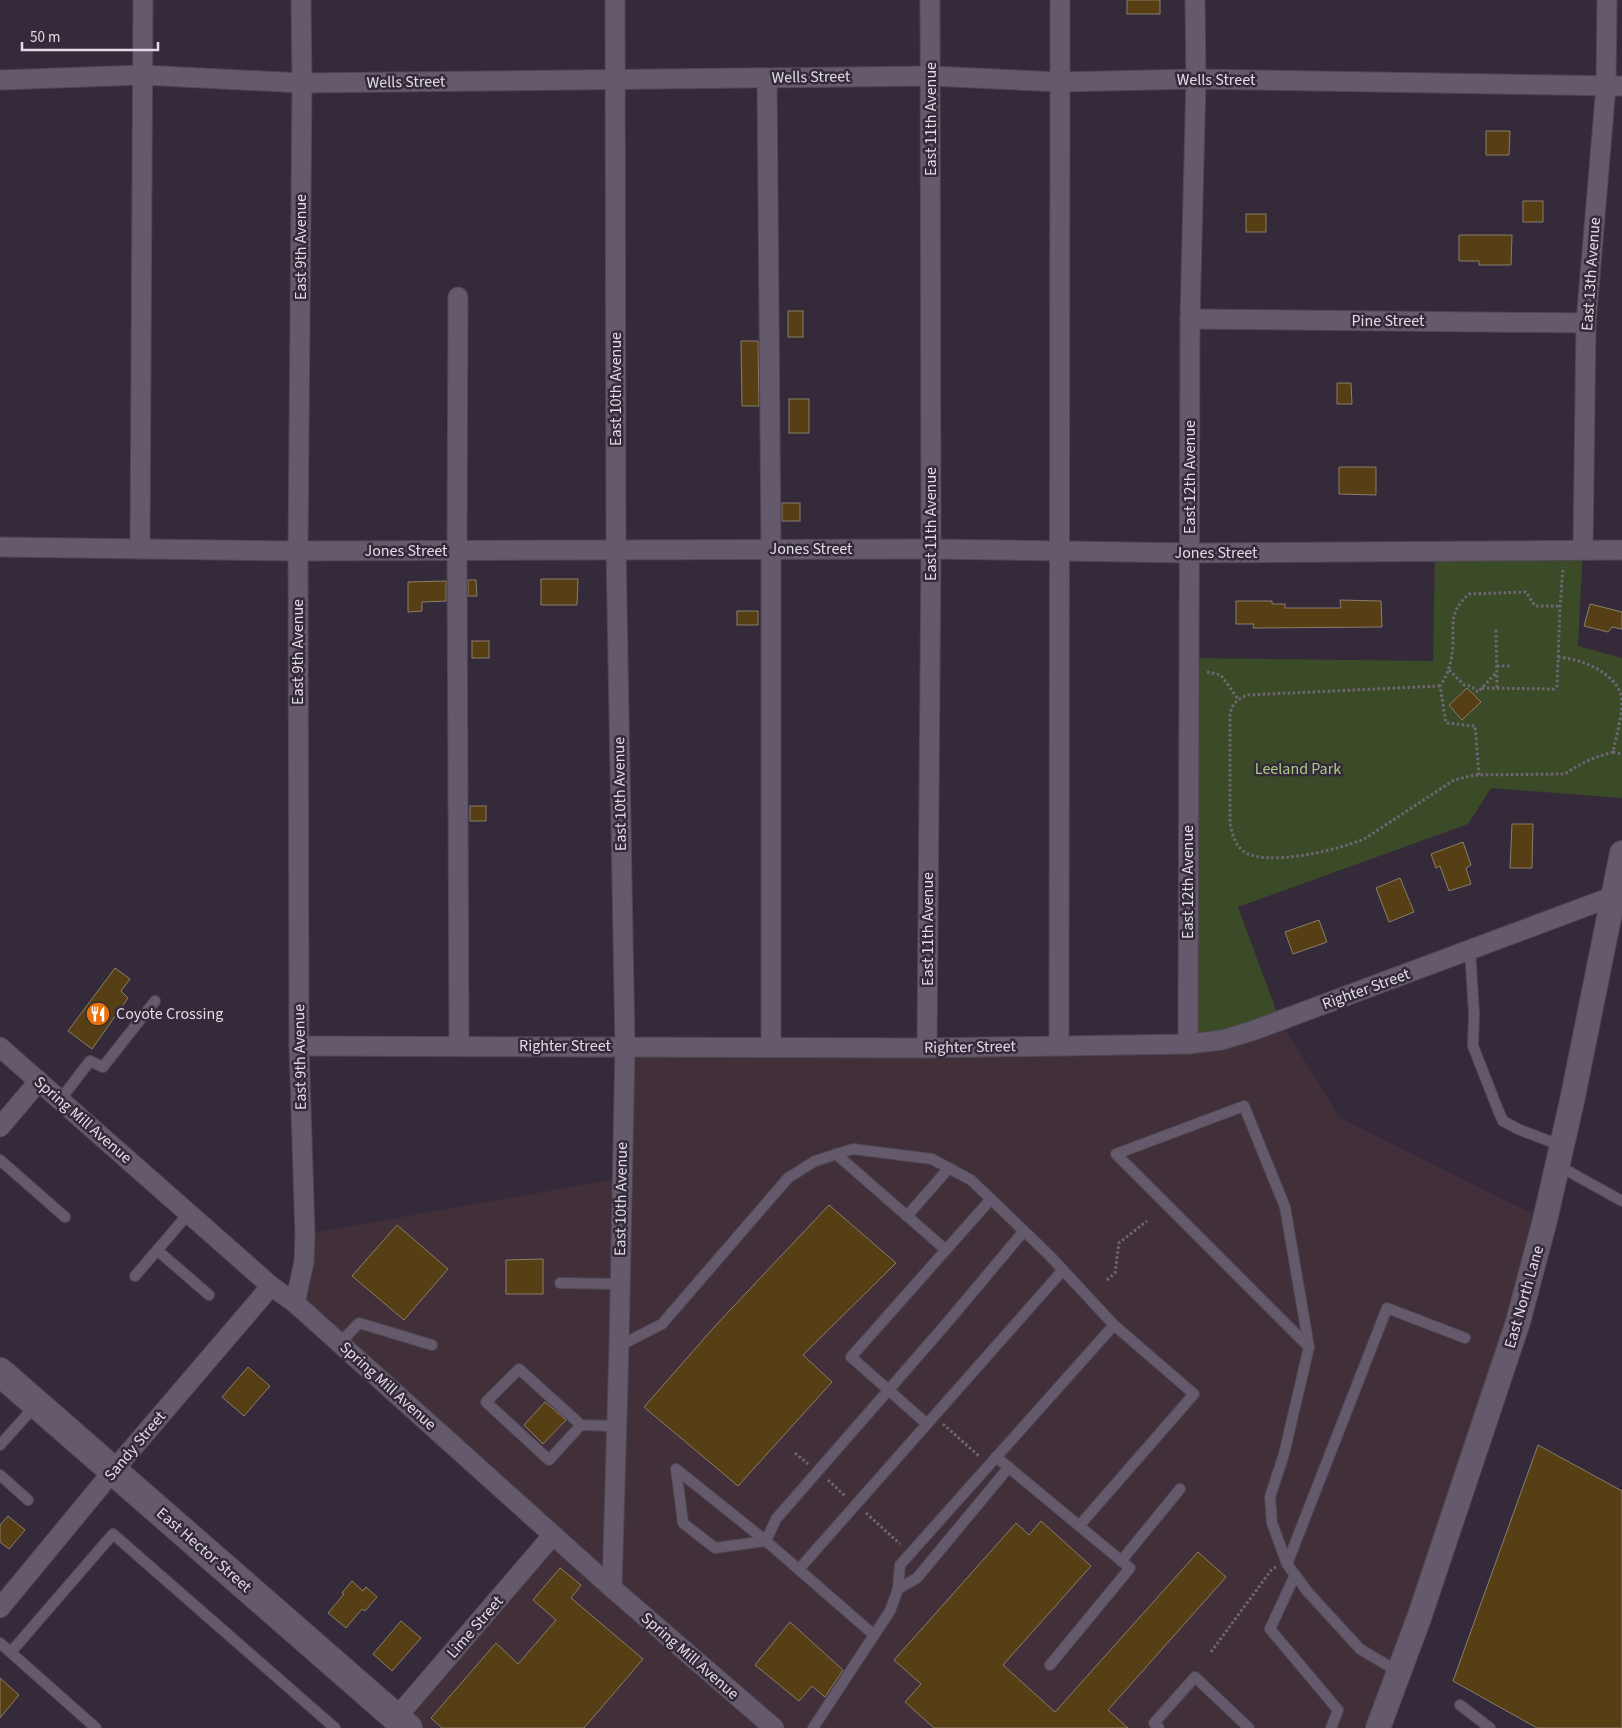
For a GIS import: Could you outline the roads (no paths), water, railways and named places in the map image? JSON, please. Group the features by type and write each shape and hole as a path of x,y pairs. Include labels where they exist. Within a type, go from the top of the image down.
{"main road":[{"name":"East Hector Street","path":"0,1372 397,1725"}],"street":[{"path":"140,549 143,0"},
{"name":"East 9th Avenue","path":"295,1303 304,1262 305,1235 299,1046 298,551 301,0"},
{"name":"East 10th Avenue","path":"612,1588 625,1047 616,549 615,0"},
{"name":"East 11th Avenue","path":"927,1048 931,549 930,0"},
{"path":"1059,1046 1060,0"},
{"name":"East 12th Avenue","path":"1188,1044 1190,319 1196,79 1195,0"},
{"name":"East 13th Avenue","path":"1575,549 1586,323 1614,86 1608,0"},
{"name":"Wells Street","path":"0,80 142,75 302,83 931,76 1059,82 1196,79 1614,86"},
{"path":"767,78 772,549 771,1048"},
{"path":"458,297 459,1046"},
{"name":"Pine Street","path":"1190,319 1586,323"},
{"name":"Jones Street","path":"0,547 298,551 931,549 1190,553 1622,550"},
{"name":"East North Lane","path":"1378,1728 1419,1618 1518,1322 1560,1156 1622,853"},
{"name":"Righter Street","path":"299,1046 927,1048 1188,1044 1222,1040 1252,1031 1614,896"},
{"name":"Spring Mill Avenue","path":"0,1047 271,1286 295,1303 612,1588 774,1728"},
{"path":"0,1127 39,1081"},
{"name":"Sandy Street","path":"0,1608 113,1471 271,1286"},
{"name":"Lime Street","path":"397,1725 554,1535"}],"lane":[{"path":"1470,950 1474,1014 1473,1046 1503,1121 1560,1156 1622,1201"},
{"path":"60,1100 90,1061 103,1067 155,1001"},
{"path":"1309,1347 1116,1154 1244,1106 1285,1207 1309,1347 1284,1454 1270,1497 1272,1523 1287,1564 1324,1612 1360,1649 1399,1672"},
{"path":"619,1346 662,1324 788,1178 815,1161 853,1149 932,1159 971,1180 1063,1270 1114,1325 1194,1394 1079,1526"},
{"path":"836,1154 946,1250"},
{"path":"0,1160 64,1217"},
{"path":"907,1216 949,1168"},
{"path":"927,1424 851,1357 991,1199"},
{"path":"135,1276 189,1213"},
{"path":"766,1541 776,1519 1024,1231"},
{"path":"157,1250 209,1295"},
{"path":"799,1569 1063,1270"},
{"path":"560,1283 619,1284"},
{"path":"1287,1564 1387,1308 1464,1338"},
{"path":"340,1343 359,1323 432,1345"},
{"path":"812,1728 890,1611 898,1589 900,1565 1114,1325"},
{"path":"581,1425 549,1460 486,1402 519,1369 581,1425 616,1426"},
{"path":"0,1445 37,1404"},
{"path":"992,1461 1009,1468 1130,1568 1050,1664"},
{"path":"898,1589 918,1578 1009,1468"},
{"path":"766,1541 715,1548 683,1523 676,1469 766,1541 874,1635"},
{"path":"0,1475 28,1500"},
{"path":"1121,1561 1180,1489"},
{"path":"11,1652 113,1534 335,1728"},
{"path":"1295,1575 1270,1629 1338,1710 1331,1728"},
{"path":"0,1643 96,1728"},
{"path":"1159,1728 1154,1723 1195,1677 1249,1728"},
{"path":"1460,1705 1490,1728"}],"place":[{"name":"Coyote Crossing","path":"98,1014"}],"park label":[{"name":"Leeland Park","path":"1298,769"}]}
